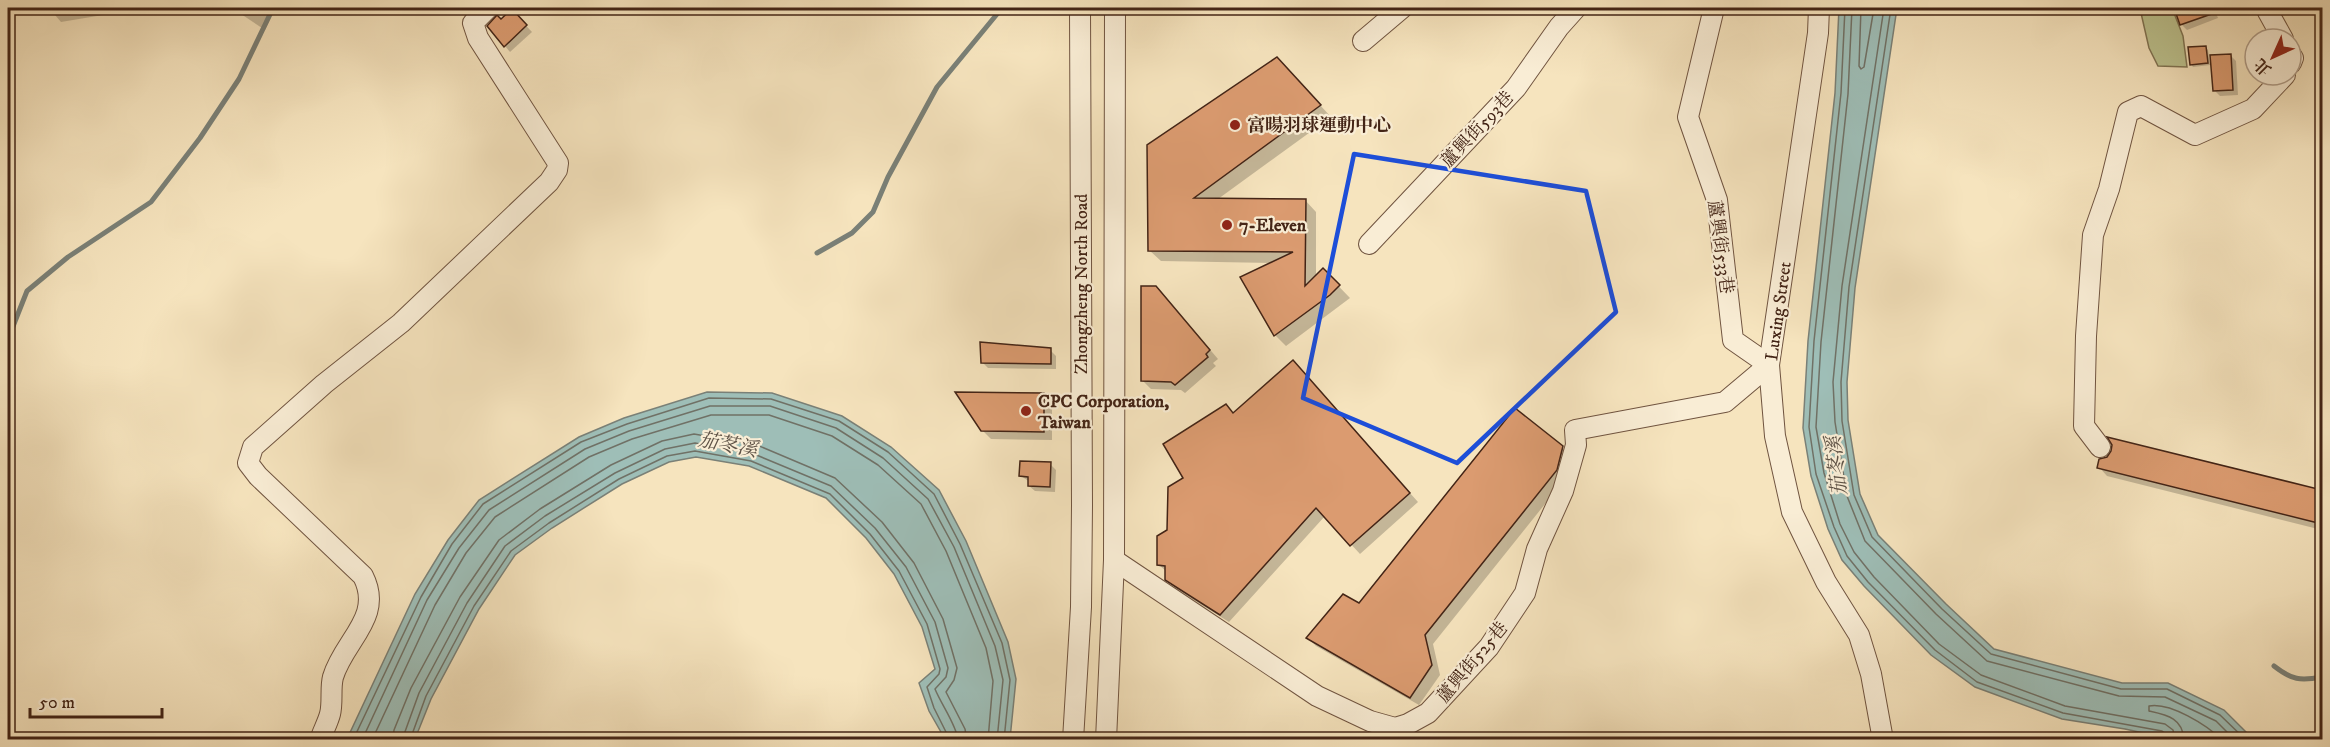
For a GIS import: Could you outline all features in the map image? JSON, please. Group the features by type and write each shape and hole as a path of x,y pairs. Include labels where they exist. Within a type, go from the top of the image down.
{"street":[{"path":"320,740 330,713 333,677 367,613 370,601 369,588 363,576 258,476 248,463 253,447 324,384 400,323 549,182 557,170 558,163 478,38 473,23 488,8"},
{"name":"Zhongzheng North Road","path":"1073,740 1081,607 1082,504 1080,8"},
{"name":"Zhongzheng North Road","path":"1106,740 1114,560 1115,8"},
{"path":"1363,40 1402,8"},
{"name":"蘆興街593巷","path":"1369,244 1516,88 1558,27 1576,8"},
{"name":"蘆興街533巷","path":"1714,8 1688,117 1717,200 1733,340 1769,365"},
{"name":"Luxing Street","path":"1819,8 1818,33 1769,365 1775,436 1792,512 1826,582 1859,634 1870,674 1883,740"},
{"path":"2270,8 2268,12 2276,27"},
{"path":"2100,447 2084,426 2086,336 2093,235 2109,189 2128,112 2141,106 2195,135 2253,109 2274,87"},
{"name":"蘆興街525巷","path":"1114,560 1317,696 1370,720 1395,728 1428,713 1489,647 1525,593 1538,549 1563,491 1576,445 1575,430 1725,402 1769,365"}],"highlighted area":[{"path":"1354,154 1586,191 1616,312 1457,463 1303,398"}],"green space":[{"path":"2135,8 2172,8 2183,36 2187,67 2158,66 2149,48 2141,13"}],"water":[{"name":"茄苳溪","path":"1839,8 1897,8 1855,288 1847,382 1848,420 1860,494 1878,535 1994,649 2122,683 2168,683 2224,710 2253,739 2171,739 2062,719 1975,687 1931,655 1842,560 1828,529 1811,476 1803,428 1808,341 1835,93"},
{"name":"茄苳溪","path":"707,392 772,393 842,416 891,447 939,490 966,541 1008,642 1016,679 1010,739 945,739 929,711 919,683 935,669 922,627 894,574 866,538 826,498 749,466 696,457 669,462 622,484 552,528 515,555 479,609 431,699 415,739 347,739 415,594 448,540 479,500 579,437 624,418"}],"building":[{"path":"2174,8 2222,8 2223,10 2180,25"},
{"path":"512,9 527,25 504,47 487,26 497,15 501,19"},
{"path":"2206,46 2208,63 2190,65 2188,47"},
{"path":"2231,54 2233,90 2213,91 2210,55"},
{"path":"1277,57 1321,105 1194,198 1306,199 1305,286 1323,268 1340,285 1274,336 1240,277 1293,252 1148,251 1147,145"},
{"path":"1141,286 1156,286 1210,350 1206,354 1208,357 1175,385 1171,382 1141,381"},
{"path":"980,342 1051,348 1051,364 981,363"},
{"path":"1293,360 1410,493 1350,546 1316,508 1220,615 1165,580 1165,566 1157,565 1157,536 1167,530 1168,487 1183,478 1163,444 1226,404 1233,413"},
{"path":"955,392 1044,393 1044,432 981,431"},
{"path":"1515,408 1563,446 1557,470 1425,635 1432,665 1410,698 1306,638 1343,594 1359,603"},
{"path":"2107,437 2322,490 2322,524 2097,468 2099,459 2107,457 2111,451 2112,445"},
{"path":"1020,461 1051,462 1050,487 1028,486 1028,477 1019,476"}],"waterway":[{"path":"8,339 27,291 68,257 151,202 200,138 239,79 273,8"},
{"path":"817,253 852,233 873,212 888,177 937,87 1002,8"},
{"path":"2274,666 2296,678 2322,677"}],"place":[{"name":"富暘羽球運動中心","path":"1235,125"},
{"name":"7-Eleven","path":"1227,225"},
{"name":"CPC Corporation, Taiwan","path":"1026,411"}]}
